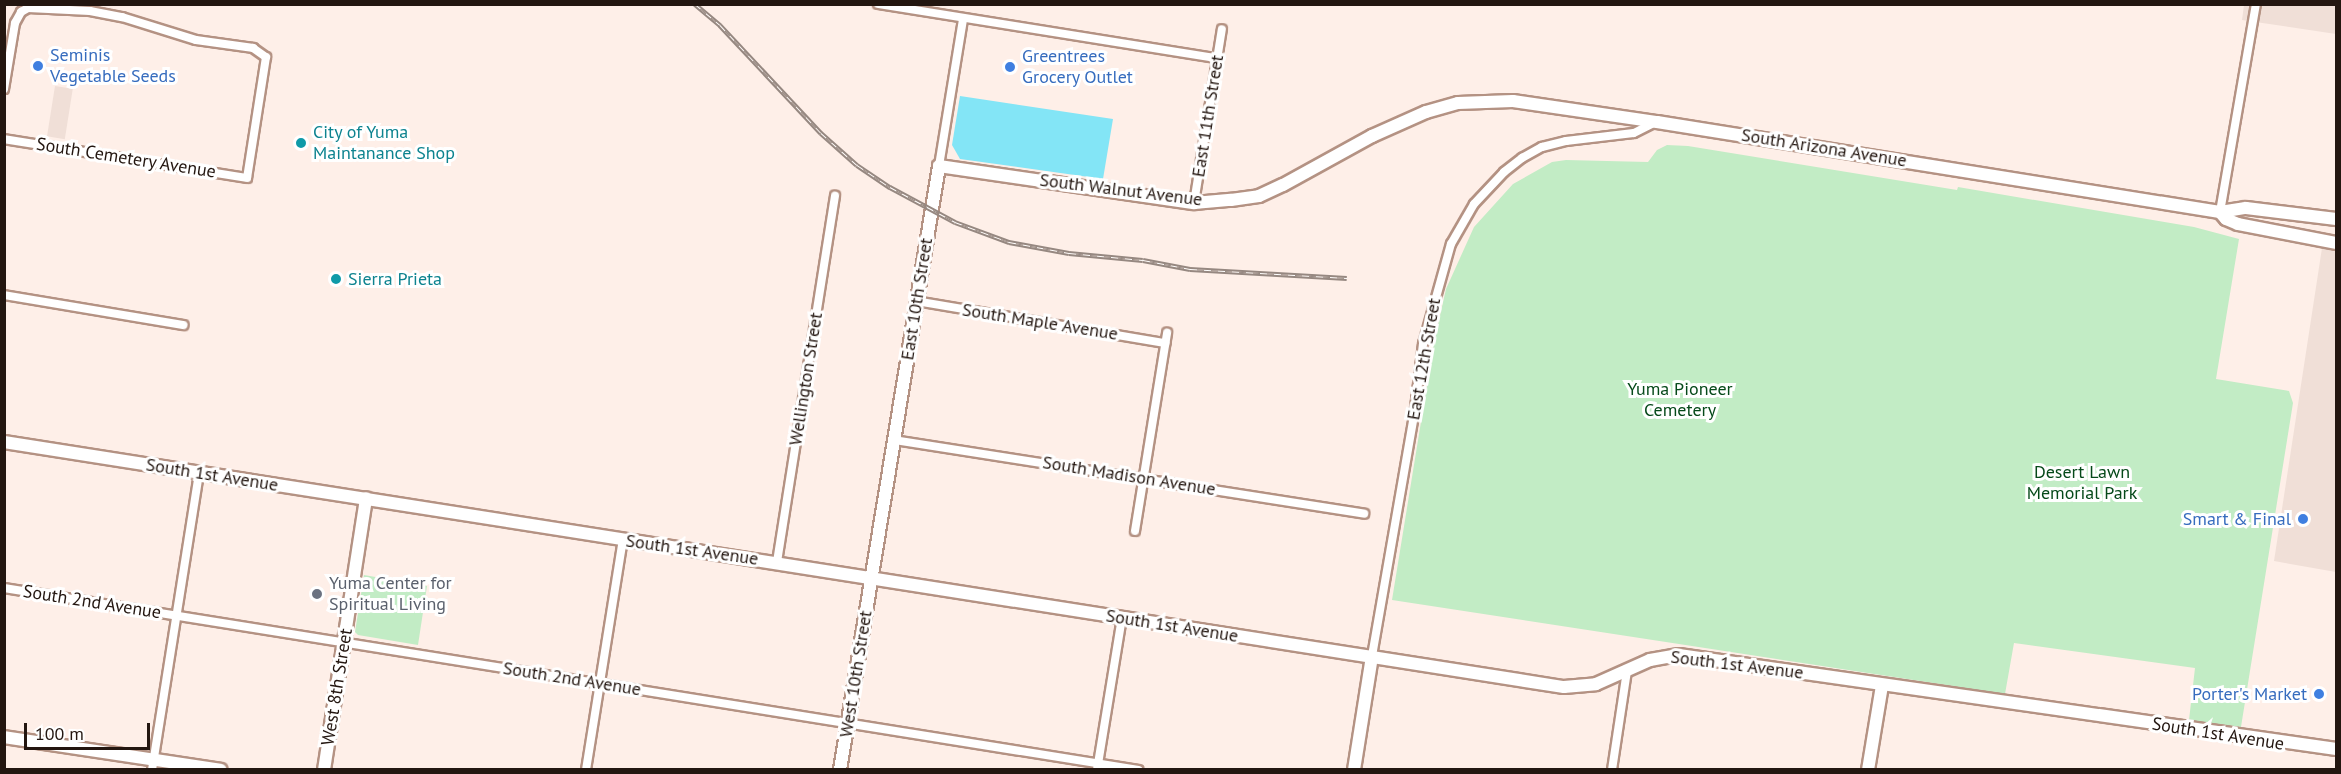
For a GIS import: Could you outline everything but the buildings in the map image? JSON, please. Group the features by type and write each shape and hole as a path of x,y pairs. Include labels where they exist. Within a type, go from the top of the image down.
{"street":[{"path":"878,4 963,20 1217,58"},
{"path":"2220,212 2256,4"},
{"name":"South Cemetery Avenue","path":"4,89 15,23 21,12 28,8 90,11 196,40 253,48 266,57 247,178 4,139"},
{"name":"East 10th Street","path":"871,578 963,20"},
{"name":"East 11th Street","path":"1194,203 1222,29"},
{"name":"South Arizona Avenue","path":"1426,111 1458,103 1513,101 2220,212 2246,208 2337,219"},
{"name":"South Walnut Avenue","path":"939,165 1194,203 1259,195 1309,172 1372,136 1426,111"},
{"name":"East 12th Street","path":"1372,656 1412,427 1423,344 1451,244 1474,204 1504,172 1522,158 1542,147 1566,141 1634,133 1657,122"},
{"name":"Wellington Street","path":"777,562 835,196"},
{"name":"South Arizona Avenue","path":"2220,212 2226,219 2238,224 2337,243"},
{"path":"4,295 184,325"},
{"name":"South Maple Avenue","path":"916,301 1165,343"},
{"path":"1135,531 1167,333"},
{"name":"South Madison Avenue","path":"894,440 1364,514"},
{"name":"South 1st Avenue","path":"4,442 1564,687 1596,684 1650,660 1679,655 2337,749"},
{"path":"153,765 199,473"},
{"name":"West 8th Street","path":"324,770 366,498"},
{"path":"586,770 622,540"},
{"name":"West 10th Street","path":"840,770 871,578"},
{"name":"South 2nd Avenue","path":"4,588 848,723 1097,766 1139,770"},
{"path":"1097,766 1122,618"},
{"path":"1354,770 1372,656"},
{"path":"1612,770 1626,671"},
{"path":"1868,770 1882,685"},
{"path":"4,737 153,765 221,770"}],"shaded area":[{"path":"2244,5 2336,5 2336,34 2242,20"},
{"path":"55,86 73,89 65,139 47,136"},
{"path":"2322,248 2336,252 2336,572 2274,561"}],"green space":[{"path":"1667,145 1688,146 1957,190 1958,187 2194,227 2239,239 2216,379 2289,391 2293,403 2241,727 2189,720 2195,668 2014,643 2005,694 1392,600 1434,342 1446,289 1474,227 1513,184 1552,162 1566,160 1648,162 1657,150"},
{"path":"364,575 427,586 418,645 358,635 355,632"}],"water":[{"path":"960,96 1113,119 1103,179 960,159 952,145"}],"railway":[{"path":"695,4 720,25 821,133 857,165 890,187 955,222 1009,242 1069,253 1143,260 1190,269 1347,278"}],"place":[{"name":"Seminis Vegetable Seeds","path":"38,66"},
{"name":"Greentrees Grocery Outlet","path":"1010,67"},
{"name":"City of Yuma Maintanance Shop","path":"301,143"},
{"name":"Sierra Prieta","path":"336,279"},
{"name":"Smart & Final","path":"2303,519"},
{"name":"Yuma Center for Spiritual Living","path":"317,594"},
{"name":"Porter's Market","path":"2319,694"}],"park label":[{"name":"Yuma Pioneer Cemetery","path":"1680,400"},
{"name":"Desert Lawn Memorial Park","path":"2082,483"}]}
